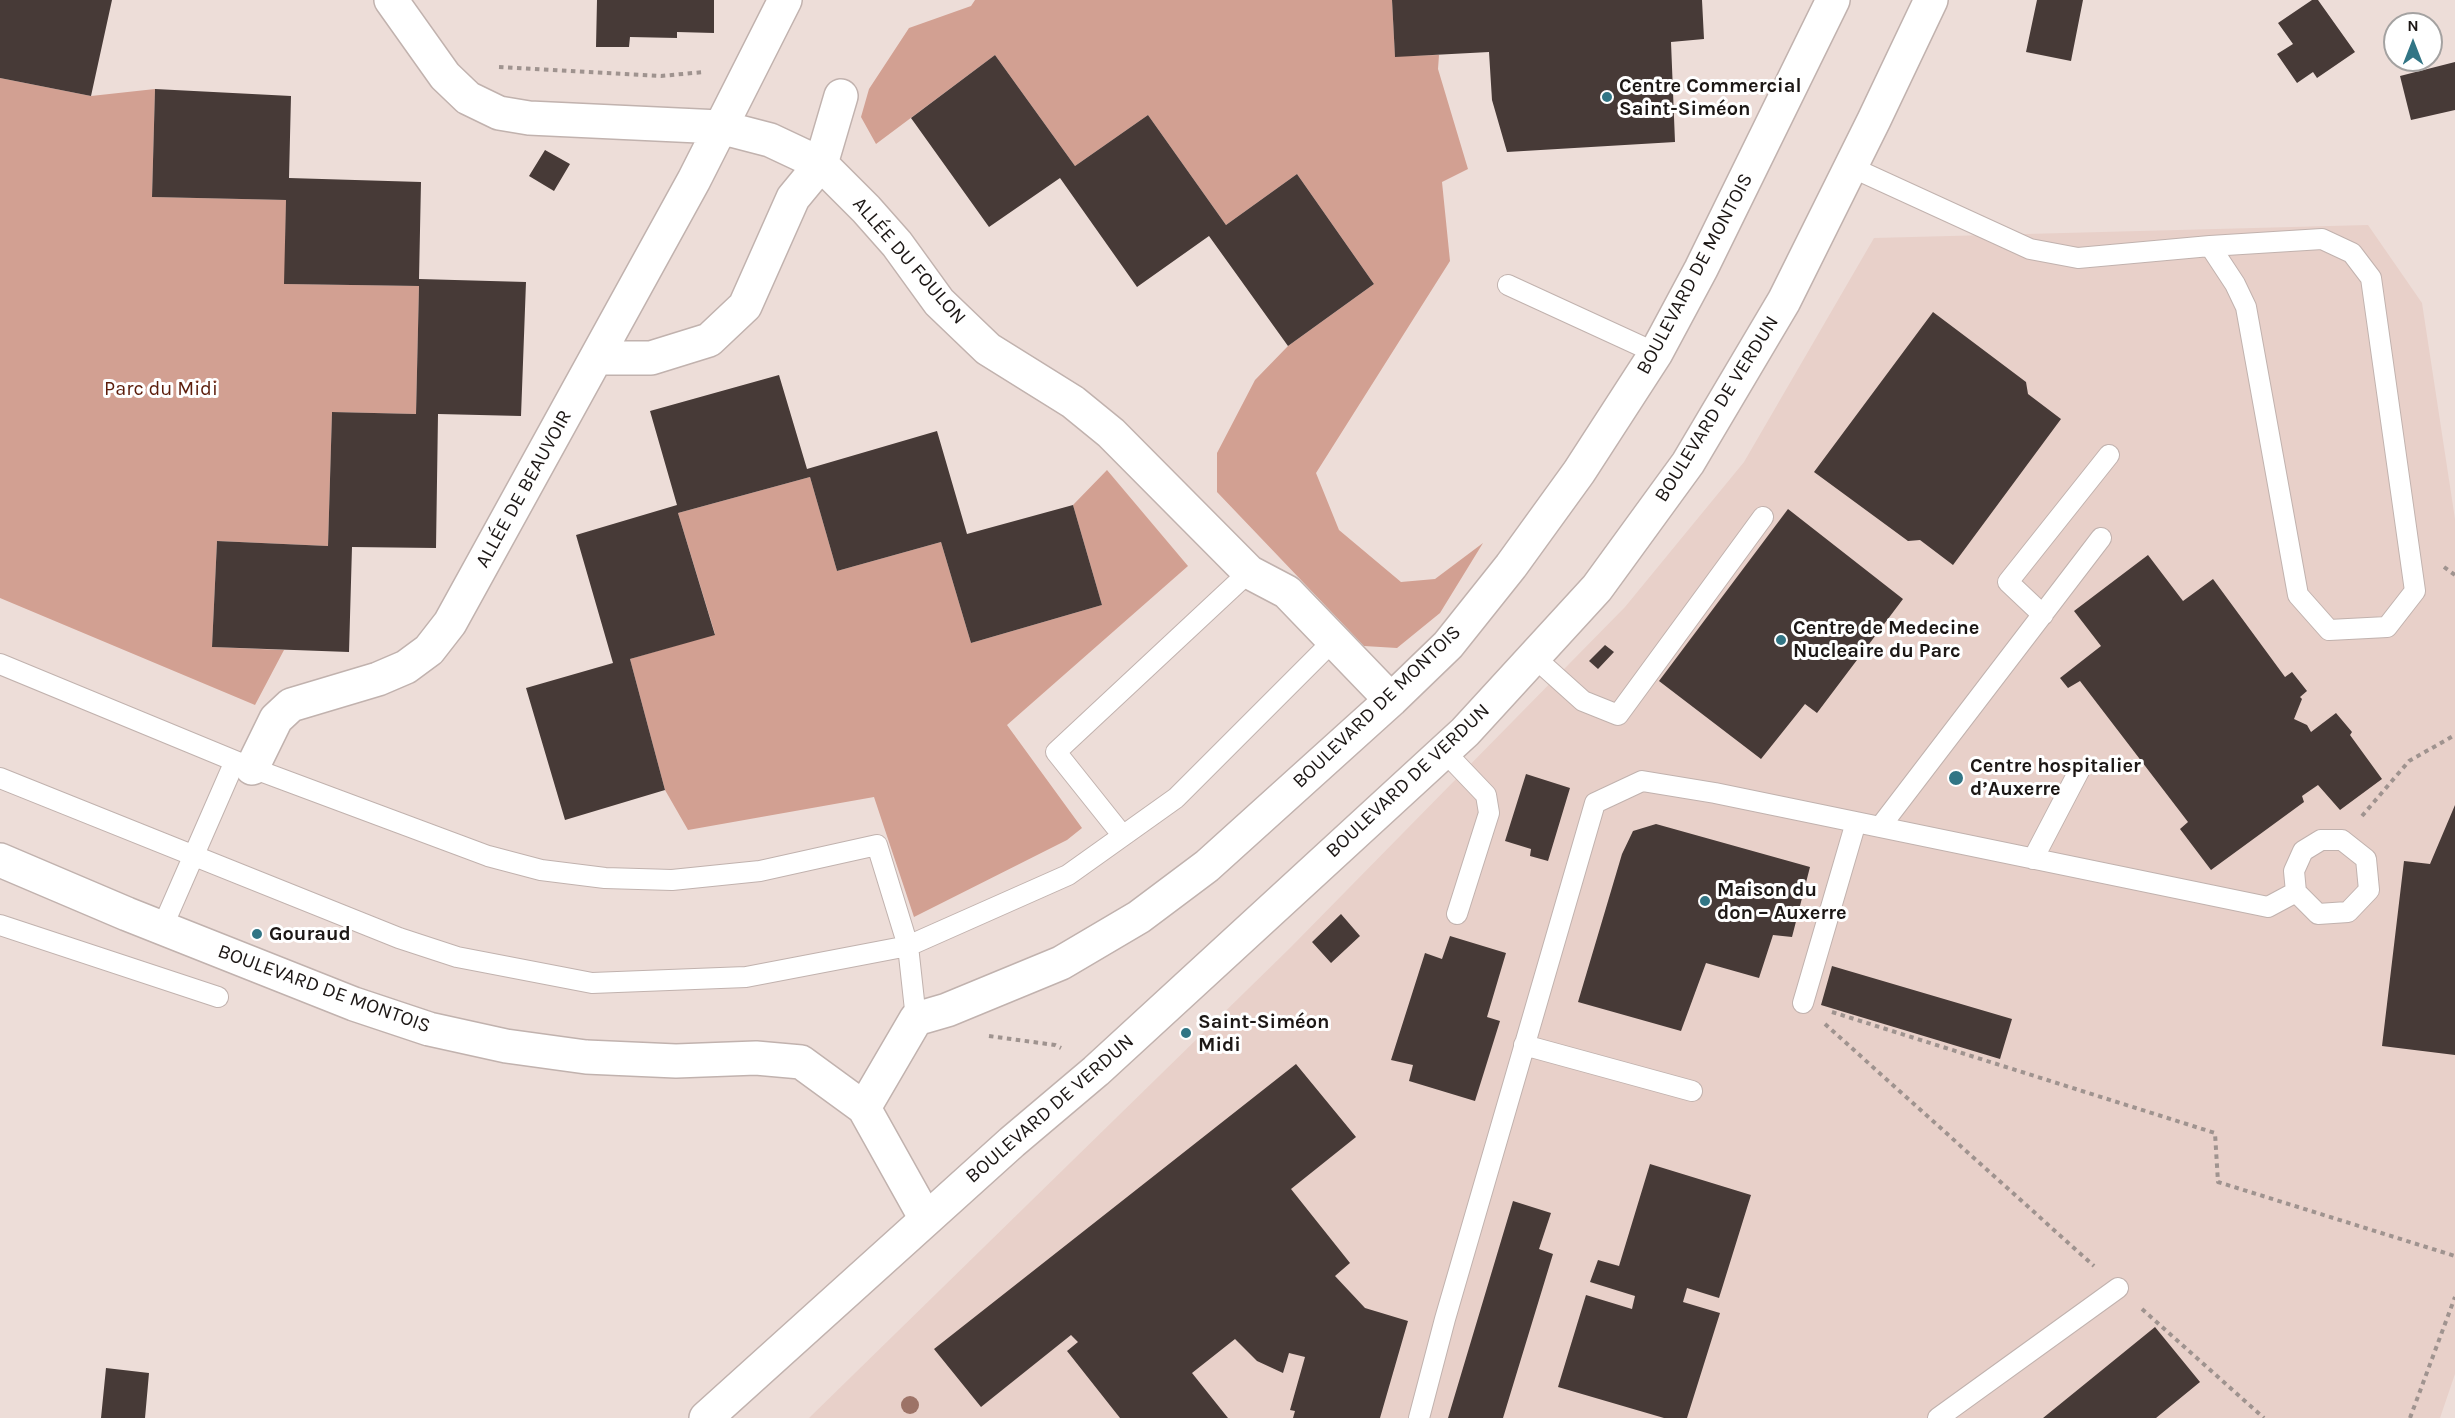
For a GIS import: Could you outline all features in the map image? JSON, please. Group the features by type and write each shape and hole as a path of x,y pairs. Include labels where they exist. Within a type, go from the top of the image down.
{"street":[{"name":"ALLÉE DU FOULON","path":"391,0 445,76 468,98 499,113 529,118 720,128 770,140 821,164 897,244 939,302 963,326 988,349 1073,402 1111,434 1249,572 1287,592 1391,700"},
{"name":"ALLÉE DE BEAUVOIR","path":"244,764 276,719 291,705 378,679 406,666 429,650 450,623 597,358 720,128 785,0"},
{"name":"BOULEVARD DE MONTOIS","path":"931,1014 1061,963 1139,916 1207,866 1391,700 1448,645 1511,566 1579,472 1656,353 1688,296 1833,0"},
{"name":"BOULEVARD DE VERDUN","path":"706,1418 926,1219 1095,1071 1465,732 1597,588 1688,462 1784,301 1851,167 1930,0"},
{"path":"597,358 651,358 709,340 745,306 792,198 821,164 841,96"},
{"name":"BOULEVARD DE MONTOIS","path":"0,860 162,928 354,1004 429,1029 506,1046 586,1058 676,1061 756,1058 801,1062 864,1108 926,1219"},
{"path":"864,1108 931,1014"}],"lane":[{"path":"1851,167 2030,249 2079,258 2210,246 2322,239 2352,253 2372,278 2415,591 2387,627 2330,630 2298,595 2246,307 2235,284 2210,246"},
{"path":"1508,285 1656,353"},
{"path":"2043,615 2008,582 2109,455"},
{"path":"1534,657 1583,700 1618,715 1763,517"},
{"path":"1880,827 2101,538"},
{"path":"1123,836 1056,752 1249,572"},
{"path":"0,778 399,938 457,957 592,983 746,977 908,946 1068,875 1176,798 1334,640"},
{"path":"0,664 244,764 488,856 541,870 605,878 672,880 760,871 878,845 931,1014"},
{"path":"1444,751 1486,795 1489,813 1457,914"},
{"path":"162,928 194,857 244,764"},
{"path":"2033,859 2079,771"},
{"path":"1419,1418 1445,1319 1595,803 1642,781 1856,822 2268,907 2296,892"},
{"path":"1803,1003 1856,822"},
{"path":"2321,840 2342,840 2366,859 2369,890 2348,912 2318,914 2296,892 2294,870 2303,851 2321,840"},
{"path":"0,925 218,997"},
{"path":"1524,1046 1692,1091"},
{"path":"1938,1418 2118,1288"}],"path":[{"path":"495,66 505,69 661,76 750,68"},
{"path":"2342,840 2409,761 2455,735"},
{"path":"1803,1003 2216,1132 2218,1182 2455,1256"},
{"path":"1803,1003 2264,1418"},
{"path":"931,1014 962,1033 1055,1045 1095,1071"},
{"path":"2410,1418 2455,1297"}],"shaded area":[{"name":"Centre hospitalier d’Auxerre","path":"2368,225 2422,303 2455,519 2455,1374 2440,1418 809,1418 1290,948 1625,607 1744,462 1874,238"}],"green space":[{"path":"975,0 1392,0 1395,56 1439,55 1438,69 1468,169 1442,182 1450,261 1316,473 1339,530 1401,582 1435,579 1483,543 1440,613 1397,648 1364,646 1217,492 1217,453 1255,380 1288,346 1374,284 1297,174 1226,225 1148,115 1075,166 995,55 876,144 861,117 869,89 909,28 971,6"},
{"name":"Parc du Midi","path":"0,78 91,96 155,89 152,197 286,200 285,284 419,286 416,414 332,412 328,546 217,541 212,647 284,650 255,705 0,598"},
{"path":"1107,470 1188,566 1007,725 1082,828 1067,840 914,917 874,797 688,830 665,790 630,659 715,634 678,513 810,477 837,571 941,542 971,643 1102,605 1073,505"}],"building":[{"path":"0,0 112,0 91,96 0,78"},
{"path":"597,0 714,0 714,33 677,32 677,38 630,37 629,47 596,47"},
{"name":"Centre Commercial Saint-Siméon","path":"1392,0 1702,0 1704,39 1671,42 1675,142 1507,152 1492,100 1489,52 1395,57"},
{"path":"2037,0 2083,0 2071,61 2026,52"},
{"path":"2312,0 2318,0 2355,52 2317,78 2313,72 2297,83 2277,54 2293,44 2278,23"},
{"path":"995,55 1075,166 1148,115 1226,225 1297,174 1374,284 1288,346 1209,236 1137,287 1060,178 989,227 911,118"},
{"path":"2455,62 2455,110 2411,120 2400,76 2416,72 2443,72 2443,65"},
{"path":"155,89 291,96 289,178 421,182 419,279 526,282 521,416 438,414 436,548 352,547 349,652 212,647 217,541 328,546 332,412 416,414 419,286 284,284 286,200 152,197"},
{"path":"545,150 570,164 554,191 529,176"},
{"path":"1933,312 2026,382 2028,394 2061,419 1953,565 1920,540 1908,541 1814,472"},
{"path":"779,375 807,469 937,431 967,534 1073,505 1102,605 971,643 941,542 837,571 810,477 678,513 715,635 630,659 665,790 565,820 526,688 613,663 576,535 677,505 650,411"},
{"name":"Centre de Medecine Nucleaire du Parc","path":"1788,509 1903,599 1817,713 1805,704 1761,759 1659,681"},
{"path":"2148,555 2183,601 2213,579 2285,677 2292,672 2307,691 2300,697 2302,699 2294,719 2307,725 2311,732 2336,713 2352,732 2350,735 2382,779 2340,810 2318,785 2302,796 2304,802 2211,870 2180,829 2188,822 2080,681 2068,688 2060,678 2101,646 2074,611"},
{"path":"1605,645 1614,652 1598,669 1589,661"},
{"path":"1526,774 1570,788 1548,861 1530,856 1531,849 1505,841"},
{"path":"2455,805 2455,1055 2382,1046 2404,861 2430,864"},
{"name":"Maison du don – Auxerre","path":"1656,824 1810,867 1792,937 1773,935 1759,978 1706,963 1681,1031 1578,1002 1622,854 1633,831"},
{"path":"1341,914 1360,936 1331,963 1312,942"},
{"path":"1450,936 1506,953 1487,1017 1500,1021 1475,1101 1409,1081 1413,1065 1391,1060 1425,953 1442,959"},
{"path":"1832,966 2012,1019 2000,1059 1821,1005"},
{"path":"1296,1064 1356,1137 1291,1189 1350,1263 1335,1276 1365,1308 1408,1321 1380,1418 1293,1418 1295,1411 1290,1410 1305,1357 1289,1353 1283,1373 1257,1361 1235,1339 1192,1373 1228,1418 1120,1418 1067,1351 1078,1342 1071,1335 981,1407 934,1349"},
{"path":"1650,1164 1751,1195 1719,1298 1687,1288 1683,1302 1720,1313 1687,1418 1664,1418 1558,1387 1586,1295 1632,1309 1635,1296 1590,1282 1598,1260 1619,1266"},
{"path":"1513,1201 1551,1213 1539,1249 1553,1254 1503,1418 1448,1418"},
{"path":"2155,1327 2200,1382 2156,1418 2043,1418"},
{"path":"106,1368 149,1373 145,1418 101,1418"}],"place":[{"name":"Centre Commercial Saint-Siméon","path":"1607,97"},
{"name":"Centre de Medecine Nucleaire du Parc","path":"1781,640"},
{"name":"Centre hospitalier d’Auxerre","path":"1956,778"},
{"name":"Maison du don – Auxerre","path":"1705,901"},
{"name":"Gouraud","path":"257,934"},
{"name":"Saint-Siméon Midi","path":"1186,1033"}]}
